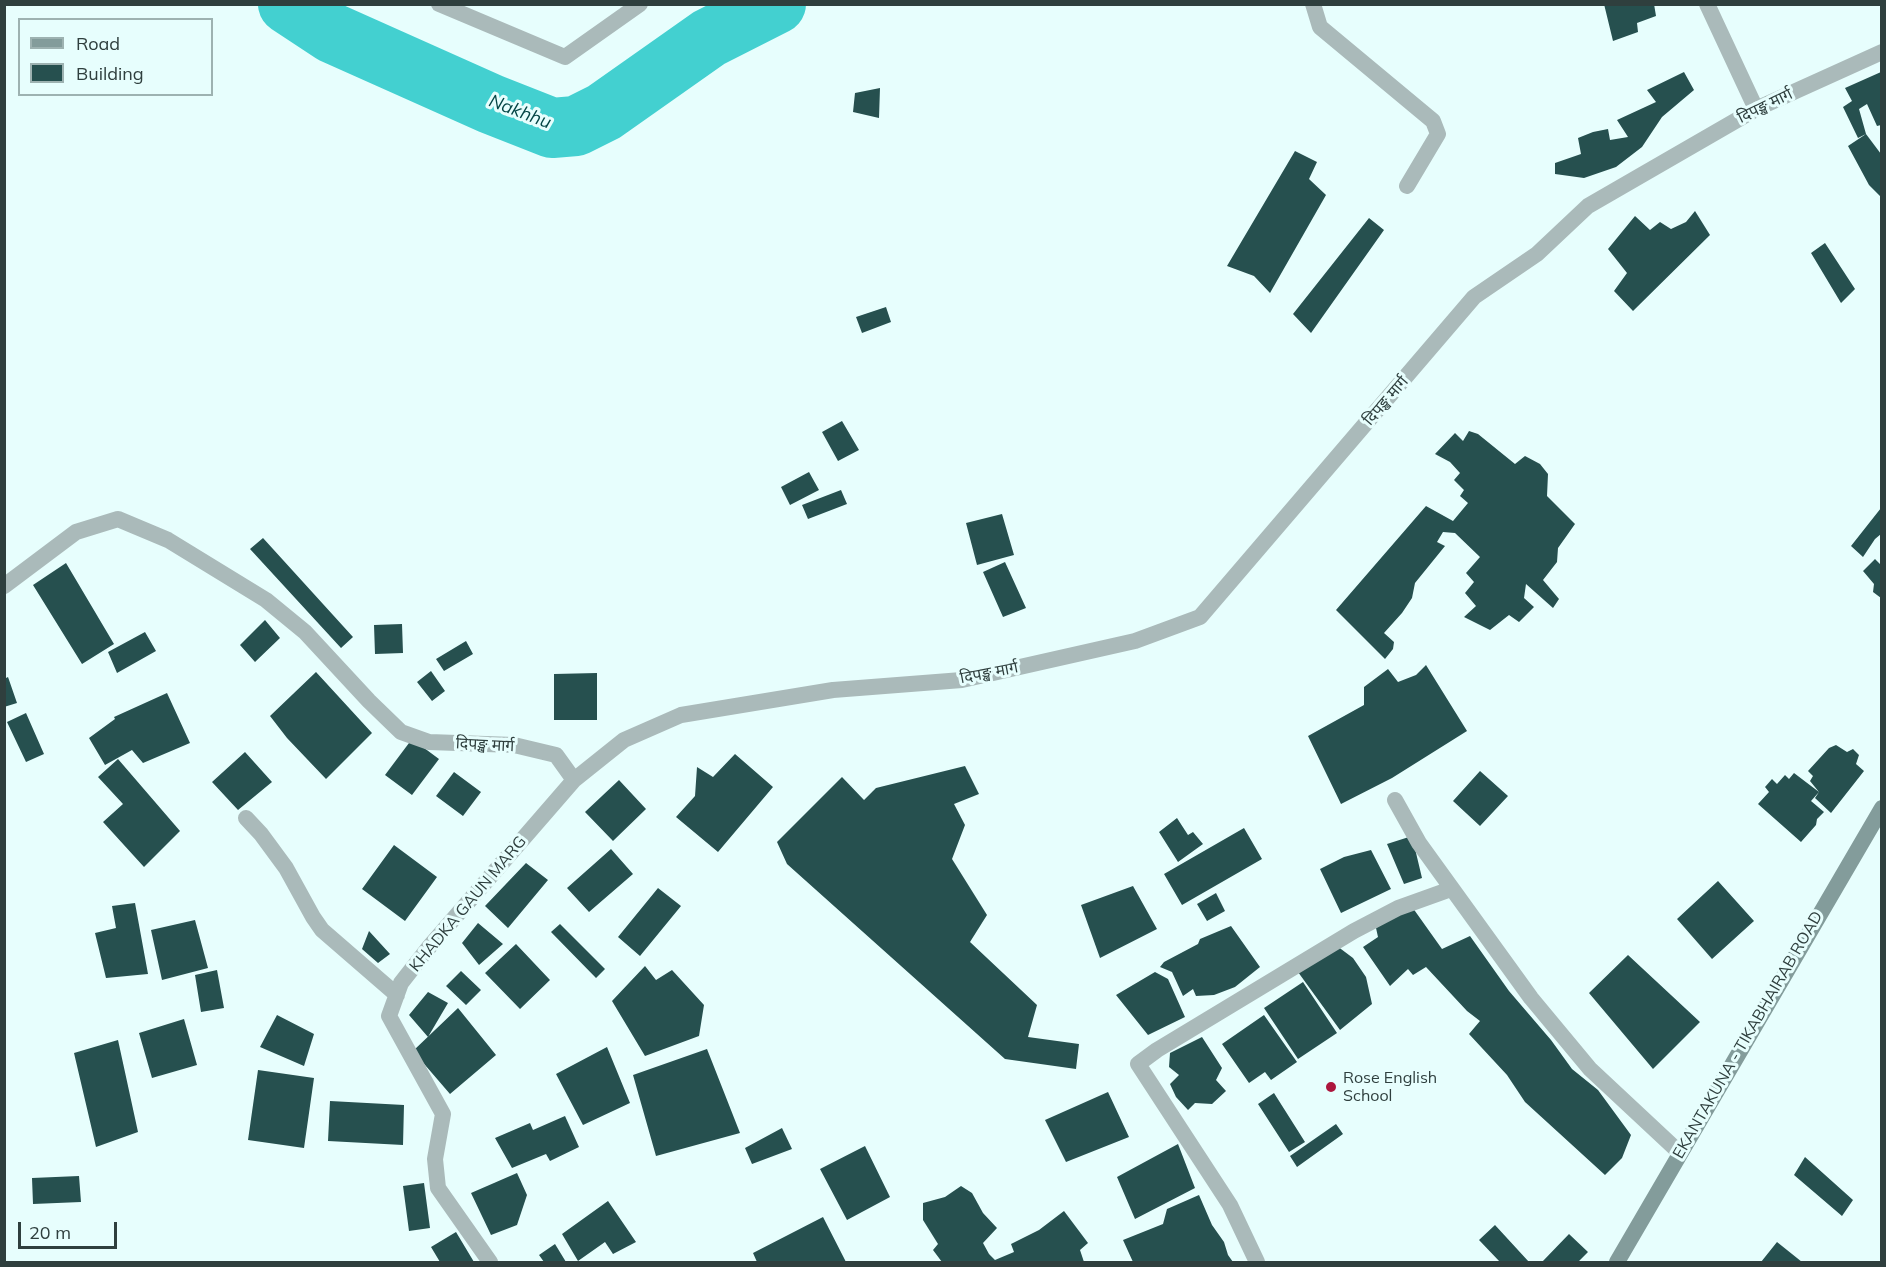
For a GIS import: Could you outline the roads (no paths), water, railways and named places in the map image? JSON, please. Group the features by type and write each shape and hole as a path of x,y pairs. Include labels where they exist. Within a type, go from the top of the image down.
{"main road":[{"name":"EKANTAKUNA - TIKABHAIRAB ROAD","path":"1617,1263 1881,808"}],"street":[{"path":"439,4 565,57 640,4"},
{"path":"1313,4 1320,27 1432,121 1438,134 1407,186"},
{"path":"1707,4 1756,109"},
{"name":"दिपङ्ख मार्ग","path":"4,586 76,532 118,519 168,540 266,600 305,632 401,732 429,742 514,745 556,755 574,780 624,740 681,715 833,690 962,680 1135,641 1200,616 1474,297 1538,254 1588,206 1756,109 1881,52"},
{"name":"KHADKA GAUN MARG","path":"490,1263 438,1188 435,1159 443,1113 388,1016 401,983 430,946 574,780"},
{"path":"1395,800 1419,843 1531,998 1590,1069 1680,1153"},
{"path":"246,818 286,868 322,930 397,995"},
{"path":"1257,1263 1230,1205 1138,1064 1157,1050 1354,931 1398,909 1451,889"}],"waterway":[{"name":"Nakhhu","path":"288,4 332,33 491,104 552,128 576,126 604,112 709,38 776,4"}],"place":[{"name":"Rose English School","path":"1331,1087"}]}
